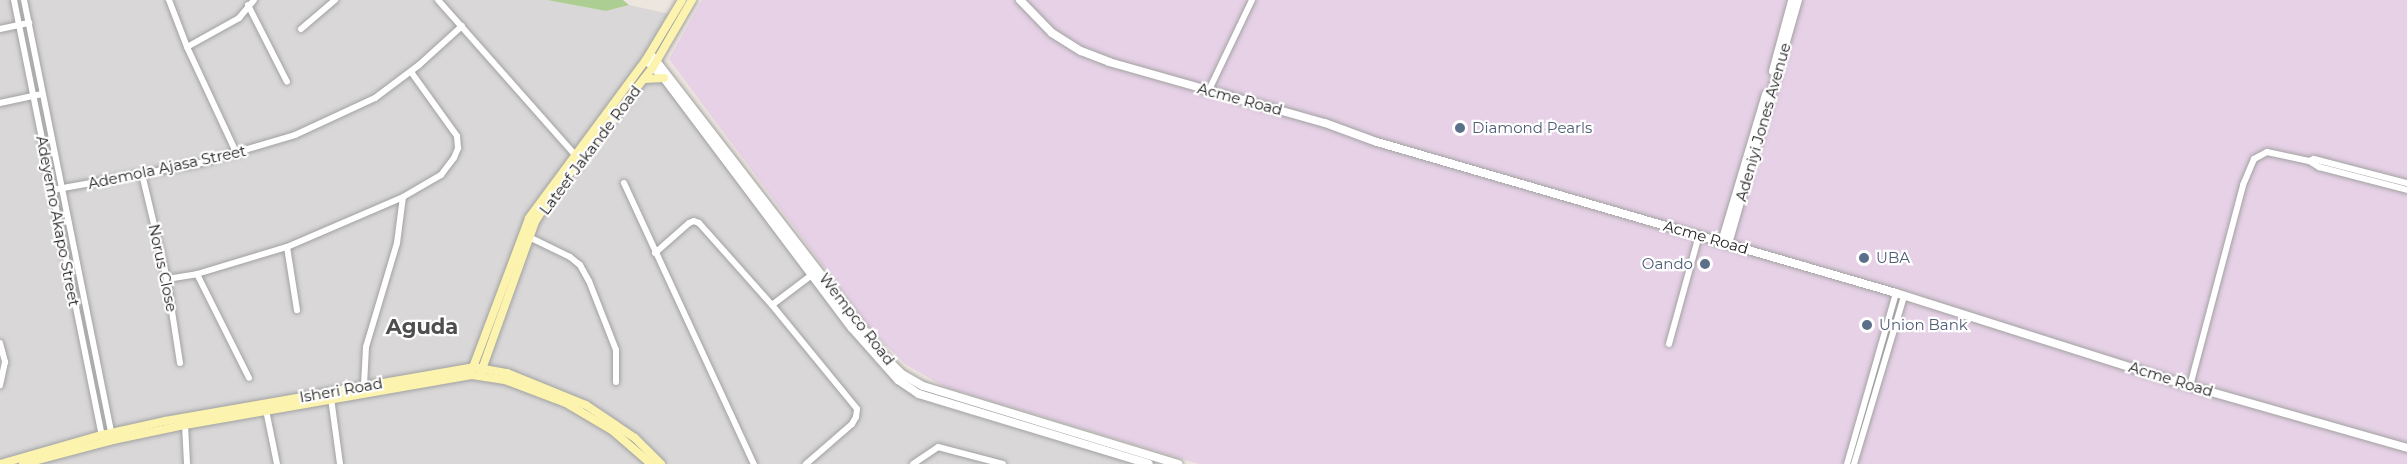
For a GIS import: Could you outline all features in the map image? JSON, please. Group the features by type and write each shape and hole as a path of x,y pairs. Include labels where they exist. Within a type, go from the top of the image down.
{"main road":[{"name":"Lateef Jakande Road","path":"477,371 529,237 548,201 648,57 682,0"},
{"name":"Lateef Jakande Road","path":"477,371 490,324 529,218 644,79 692,0"},
{"path":"644,79 664,78"},
{"path":"447,371 467,361 490,324"},
{"name":"Isheri Road","path":"23,464 102,439 364,385 447,371 477,371 507,373 586,405 635,438 662,464"},
{"name":"Isheri Road","path":"112,437 477,371 583,412 613,431 651,464"},
{"name":"Isheri Road","path":"0,464 44,458"}],"street":[{"name":"Adeyemo Akapo Street","path":"14,0 102,439"},
{"path":"24,0 112,437"},
{"path":"170,0 187,47 237,154"},
{"path":"187,47 239,18 254,0"},
{"path":"301,29 334,0"},
{"path":"438,0 577,158"},
{"name":"Acme Road","path":"1020,0 1052,33 1081,51 1109,62 1208,92 1325,123 1377,142 1896,293 2190,386 2407,448"},
{"path":"1208,92 1252,0"},
{"name":"Adeniyi Jones Avenue","path":"1725,243 1793,0"},
{"name":"Adeniyi Jones Avenue","path":"1725,243 1798,0"},
{"path":"248,5 287,82"},
{"path":"0,29 29,23"},
{"name":"Ademola Ajasa Street","path":"52,189 142,174 237,154 295,135 341,116 375,98 411,72 462,26"},
{"path":"648,57 655,64"},
{"name":"Wempco Road","path":"655,64 813,274 855,325 911,381 1178,464"},
{"name":"Wempco Road","path":"655,64 898,380 919,394 1149,464"},
{"path":"166,279 197,274 286,247 403,197 441,175 454,159 458,148 457,136 411,72"},
{"path":"0,103 42,94"},
{"path":"2190,386 2247,171 2254,159 2267,153 2309,161 2314,159 2407,190"},
{"path":"2341,169 2407,183"},
{"name":"Norus Close","path":"142,174 166,279 180,363"},
{"path":"624,183 754,464"},
{"path":"364,385 366,347 397,243 403,197"},
{"path":"655,253 689,223 694,221 699,223 772,305 857,409 852,424 806,464"},
{"path":"1669,344 1700,235"},
{"path":"529,237 570,256 580,265 590,281 616,350 616,382"},
{"path":"286,247 297,310"},
{"path":"197,274 249,378"},
{"path":"772,305 813,274"},
{"path":"1846,464 1896,293"},
{"path":"1854,464 1905,296"},
{"path":"0,343 4,362 0,385"},
{"path":"1875,366 1883,368"},
{"path":"91,381 100,379"},
{"path":"331,398 340,464"},
{"path":"266,410 277,464"},
{"path":"185,425 187,464"},
{"path":"914,464 938,447 1003,464"}],"shaded area":[{"path":"0,0 547,0 606,11 629,5 670,14 643,57 883,371 909,392 945,407 1135,464 0,464"},
{"path":"702,0 2407,0 2407,464 1199,464 945,387 905,364 872,332 669,59"}],"green space":[{"path":"547,0 623,0 629,5 606,11"}],"place":[{"name":"Diamond Pearls","path":"1460,128"},
{"name":"UBA","path":"1864,258"},
{"name":"Oando","path":"1705,264"},
{"name":"Union Bank","path":"1867,325"}],"district":[{"name":"Aguda","path":"422,327"}]}
